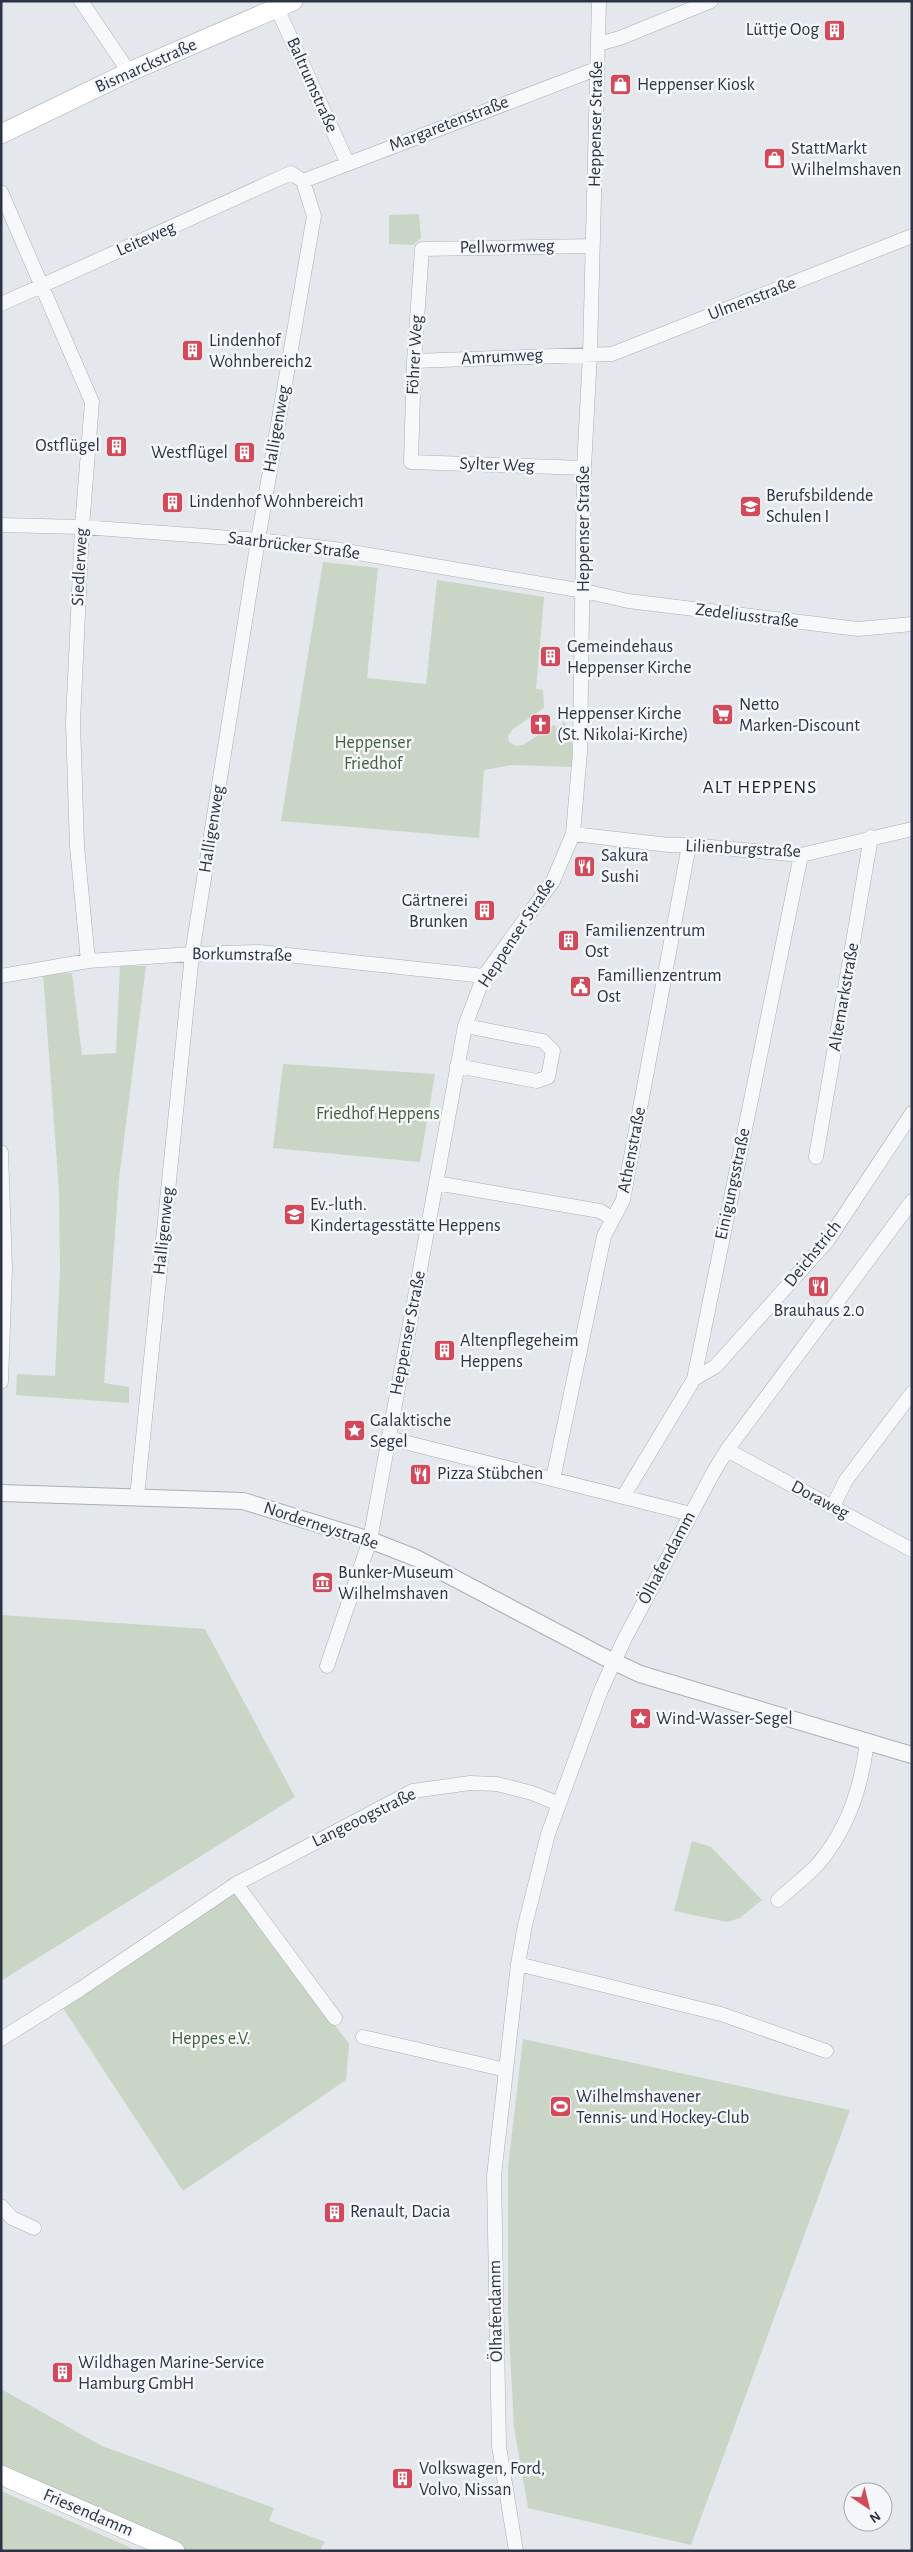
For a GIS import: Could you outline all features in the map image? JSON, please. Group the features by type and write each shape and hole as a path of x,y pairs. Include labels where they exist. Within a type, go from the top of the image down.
{"main road":[{"name":"Bismarckstraße","path":"1,134 129,72 285,5"},
{"name":"Friesendamm","path":"1,2475 175,2551"}],"street":[{"path":"81,1 129,72"},
{"name":"Heppenser Straße","path":"327,1666 370,1540 465,1026 484,976 553,881 572,834 580,752 584,591 584,468 590,353 599,1"},
{"path":"598,44 620,38 711,1"},
{"name":"Baltrumstraße","path":"285,5 347,162"},
{"name":"Margaretenstraße","path":"297,177 347,162 596,69"},
{"name":"Leiteweg","path":"1,304 297,177"},
{"name":"Halligenweg","path":"137,1497 192,954 258,540 314,216 297,177"},
{"name":"Siedlerweg","path":"1,192 92,402 82,527 73,722 77,846 88,961"},
{"name":"Ulmenstraße","path":"590,353 612,354 912,236"},
{"name":"Pellwormweg","path":"422,249 592,246"},
{"name":"Föhrer Weg","path":"411,462 414,361 422,249"},
{"name":"Amrumweg","path":"414,361 590,353"},
{"name":"Sylter Weg","path":"411,462 584,468"},
{"name":"Saarbrücker Straße","path":"1,525 82,527 258,540 334,549 584,591"},
{"name":"Zedeliusstraße","path":"584,591 628,601 858,630 912,624"},
{"name":"Lilienburgstraße","path":"572,834 669,845 689,845 801,855 871,837 912,829"},
{"name":"Altemarkstraße","path":"816,1157 871,837"},
{"name":"Athenstraße","path":"553,1479 604,1236 623,1200 689,845"},
{"name":"Einigungsstraße","path":"623,1497 694,1379 801,855"},
{"name":"Borkumstraße","path":"1,976 88,961 192,954 259,952 484,976"},
{"path":"457,1066 537,1081 548,1077 553,1051 543,1041 465,1026"},
{"name":"Deichstrich","path":"694,1379 716,1366 828,1240 912,1112"},
{"path":"1,1152 5,1269 1,1382"},
{"path":"436,1183 600,1211 613,1219"},
{"name":"Ölhafendamm","path":"516,2551 499,2446 494,2264 494,2176 518,1964 533,1892 559,1804 601,1690 691,1514 727,1450 912,1201"},
{"path":"833,1506 846,1480 912,1393"},
{"path":"388,1438 691,1514"},
{"name":"Doraweg","path":"727,1450 912,1550"},
{"name":"Norderneystraße","path":"1,1493 243,1501 370,1540 416,1558 640,1674 912,1755"},
{"path":"778,1900 818,1864 851,1813 862,1777 867,1741"},
{"name":"Langeoogstraße","path":"1,2038 79,1990 236,1884 414,1791 470,1783 497,1784 532,1793 559,1804"},
{"path":"236,1884 334,2018"},
{"path":"518,1964 721,2014 826,2051"},
{"path":"363,2037 506,2070"},
{"path":"1,2206 12,2218 34,2228"}],"green space":[{"path":"419,214 421,238 413,245 389,244 389,215"},
{"name":"Heppenser Friedhof","path":"323,562 378,568 367,678 426,684 437,580 544,597 536,689 543,690 544,708 513,729 508,736 509,742 516,746 523,745 554,725 556,728 564,722 572,734 572,767 512,765 484,770 479,838 281,821"},
{"path":"120,966 146,966 119,1179 104,1383 129,1387 129,1403 16,1395 17,1374 55,1376 60,1271 59,1191 43,974 72,973 82,1055 116,1053"},
{"name":"Friedhof Heppens","path":"283,1064 435,1074 420,1162 273,1148"},
{"path":"1,1615 205,1629 295,1797 1,1981"},
{"path":"692,1841 711,1847 762,1900 740,1918 727,1922 674,1911"},
{"name":"Heppes e.V.","path":"233,1889 349,2044 346,2080 183,2191 61,2005"},
{"path":"523,2039 850,2110 691,2545 528,2508 514,2427 508,2315 508,2167"},
{"path":"1,2389 102,2446 274,2508 269,2521 325,2542 319,2551 187,2551 1,2470"},
{"path":"1,2491 127,2546 136,2551 1,2551"}],"place":[{"name":"Lüttje Oog","path":"835,30"},
{"name":"Heppenser Kiosk","path":"621,85"},
{"name":"StattMarkt Wilhelmshaven","path":"775,159"},
{"name":"Lindenhof Wohnbereich2","path":"193,351"},
{"name":"Ostflügel","path":"116,446"},
{"name":"Westflügel","path":"244,453"},
{"name":"Lindenhof Wohnbereich1","path":"173,502"},
{"name":"Berufsbildende Schulen I","path":"750,506"},
{"name":"Gemeindehaus Heppenser Kirche","path":"551,657"},
{"name":"Netto Marken-Discount","path":"723,715"},
{"name":"Heppenser Kirche (St. Nikolai-Kirche)","path":"541,724"},
{"name":"Sakura Sushi","path":"585,866"},
{"name":"Gärtnerei Brunken","path":"484,911"},
{"name":"Familienzentrum Ost","path":"569,941"},
{"name":"Famillienzentrum Ost","path":"581,986"},
{"name":"Ev.-luth. Kindertagesstätte Heppens","path":"294,1215"},
{"name":"Brauhaus 2.0","path":"819,1286"},
{"name":"Altenpflegeheim Heppens","path":"444,1351"},
{"name":"Galaktische Segel","path":"354,1431"},
{"name":"Pizza Stübchen","path":"421,1474"},
{"name":"Bunker-Museum Wilhelmshaven","path":"322,1583"},
{"name":"Wind-Wasser-Segel","path":"640,1719"},
{"name":"Wilhelmshavener Tennis- und Hockey-Club","path":"560,2107"},
{"name":"Renault, Dacia","path":"334,2212"},
{"name":"Wildhagen Marine-Service Hamburg GmbH","path":"62,2373"},
{"name":"Volkswagen, Ford, Volvo, Nissan","path":"403,2479"}],"district":[{"name":"ALT HEPPENS","path":"760,787"}]}
